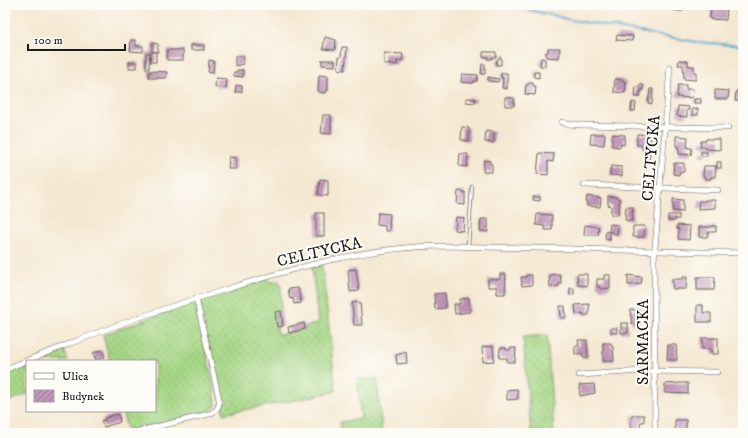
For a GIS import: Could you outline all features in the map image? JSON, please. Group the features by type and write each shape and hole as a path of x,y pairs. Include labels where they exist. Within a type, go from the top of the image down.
{"street":[{"name":"CELTYCKA","path":"655,251 670,67"},
{"path":"562,122 567,124 583,125 728,128"},
{"path":"584,185 718,190"},
{"name":"CELTYCKA","path":"30,360 115,326 196,298 302,266 368,252 411,247 468,247 743,253"},
{"name":"SARMACKA","path":"655,251 655,433"},
{"path":"131,433 209,414 218,408 219,399 196,298"},
{"name":"CELTYCKA","path":"5,370 26,362"},
{"path":"579,375 655,371 717,372"}],"lane":[{"path":"468,247 472,187"}],"green space":[{"path":"322,265 336,391 224,414 200,306 202,299 268,279 271,282 279,281 281,287 281,311 275,312 278,335 305,329 305,327 318,323 312,267"},
{"path":"192,303 195,305 197,311 214,388 216,406 210,411 134,430 127,429 122,412 156,412 156,360 110,360 103,335"},
{"path":"547,335 554,433 531,433 523,337"},
{"path":"64,349 68,360 37,360"},
{"path":"26,364 26,394 5,403 5,373"},
{"path":"377,378 382,433 341,433 340,422 361,419 357,379"}],"building":[{"path":"673,5 682,5 682,11 673,10"},
{"path":"715,5 727,6 726,20 710,19 711,7 715,7"},
{"path":"738,6 743,7 743,15 737,14"},
{"path":"617,35 633,36 632,41 616,40"},
{"path":"325,37 336,40 335,50 323,49"},
{"path":"131,40 136,40 136,46 143,46 143,52 130,51"},
{"path":"152,43 158,44 158,52 152,51"},
{"path":"191,45 204,45 204,50 191,50"},
{"path":"342,47 347,47 345,70 338,69"},
{"path":"548,48 560,48 559,58 546,57"},
{"path":"167,50 183,50 183,60 167,60"},
{"path":"151,52 156,52 156,62 150,62"},
{"path":"483,52 496,52 496,57 488,59 488,57 483,57"},
{"path":"146,53 150,53 149,69 146,69"},
{"path":"384,53 403,54 402,61 397,61 397,65 384,64"},
{"path":"235,56 244,56 243,64 235,66"},
{"path":"501,57 501,65 496,65 497,60"},
{"path":"541,58 545,59 545,66 540,66"},
{"path":"209,60 214,61 213,73 208,72"},
{"path":"322,60 335,60 335,66 322,65"},
{"path":"679,60 688,61 688,66 694,66 696,80 684,79 683,65 678,65"},
{"path":"129,62 137,62 137,68 129,68"},
{"path":"482,64 485,64 485,74 481,74"},
{"path":"237,70 243,70 243,77 234,76 234,72 237,72"},
{"path":"149,71 167,72 166,78 149,78"},
{"path":"534,72 539,72 539,78 534,77"},
{"path":"501,73 507,73 507,89 502,88 503,78 501,78"},
{"path":"462,74 478,75 477,81 474,81 473,83 461,82"},
{"path":"319,75 328,76 328,91 326,90 326,93 318,92"},
{"path":"488,77 499,79 498,82 488,81"},
{"path":"216,78 227,79 226,88 215,87"},
{"path":"615,79 626,82 625,93 614,92"},
{"path":"533,83 533,86 536,86 535,95 525,94 526,85"},
{"path":"640,84 643,85 643,91 641,90 640,97 635,97 636,87 640,87"},
{"path":"236,85 242,86 242,92 235,92"},
{"path":"678,85 686,85 686,89 693,89 692,98 677,97"},
{"path":"739,88 743,89 743,101 735,101 736,91 739,91"},
{"path":"650,89 653,89 652,104 648,103"},
{"path":"715,90 729,91 728,99 715,99"},
{"path":"505,97 514,98 514,106 505,106"},
{"path":"466,98 476,99 475,103 466,102"},
{"path":"694,99 701,99 701,103 694,103"},
{"path":"632,102 636,103 635,111 631,111"},
{"path":"678,106 689,107 689,110 687,110 687,117 677,116"},
{"path":"692,109 698,109 698,115 692,115"},
{"path":"323,115 331,115 331,134 321,133"},
{"path":"462,127 469,128 469,141 461,140"},
{"path":"486,131 494,132 494,143 485,142"},
{"path":"591,134 605,134 604,145 590,144"},
{"path":"612,134 625,135 624,145 621,144 620,147 612,146"},
{"path":"637,134 651,135 649,159 644,159 644,150 642,149 642,145 637,145"},
{"path":"676,136 688,137 687,148 692,148 691,155 679,154 678,146 676,146"},
{"path":"706,139 720,139 720,150 700,147 701,141 706,141"},
{"path":"701,152 707,152 707,156 701,156"},
{"path":"539,153 554,154 553,162 548,161 548,175 537,174"},
{"path":"460,154 468,154 467,167 459,166"},
{"path":"229,157 236,158 236,169 228,169"},
{"path":"484,160 490,161 490,164 492,164 492,172 483,172"},
{"path":"717,162 721,162 721,168 717,168"},
{"path":"674,163 684,163 684,172 679,172 679,175 673,174"},
{"path":"611,166 622,167 622,176 610,175"},
{"path":"704,166 716,166 715,177 705,179 703,176"},
{"path":"320,179 328,180 328,196 318,195"},
{"path":"458,191 465,192 465,205 457,204"},
{"path":"587,196 601,198 600,207 587,206"},
{"path":"608,196 620,199 618,215 611,215 611,206 608,205"},
{"path":"533,197 540,197 540,201 533,200"},
{"path":"673,199 683,200 683,212 673,211"},
{"path":"715,200 715,208 698,209 699,201"},
{"path":"626,207 633,207 632,221 625,220"},
{"path":"316,213 324,213 324,236 316,236"},
{"path":"378,213 390,214 389,231 385,231 385,226 377,225"},
{"path":"537,214 552,215 552,230 545,230 545,226 536,225"},
{"path":"668,215 679,215 679,219 675,219 675,221 668,221"},
{"path":"456,217 464,218 463,231 455,230"},
{"path":"481,219 488,219 488,232 480,231"},
{"path":"610,224 618,225 617,234 609,232"},
{"path":"585,225 599,227 598,235 584,235"},
{"path":"677,225 690,226 689,240 678,239 679,229 677,229"},
{"path":"633,226 645,226 644,237 633,237"},
{"path":"716,226 716,232 708,232 707,237 699,237 699,227"},
{"path":"606,231 610,232 610,240 605,239"},
{"path":"356,269 359,291 350,292 348,270"},
{"path":"500,274 506,274 505,294 497,294 497,287 488,287 488,279 500,279"},
{"path":"560,274 561,283 559,283 559,286 550,287 549,275"},
{"path":"577,274 587,274 587,286 578,285"},
{"path":"526,275 532,275 532,285 522,286 521,277 526,277"},
{"path":"604,275 610,275 610,288 600,289 600,287 597,286 597,279 604,279"},
{"path":"628,275 642,277 641,284 628,285"},
{"path":"683,277 687,277 686,289 673,289 672,279 683,279"},
{"path":"697,277 715,277 714,290 697,290"},
{"path":"298,288 301,303 294,304 293,298 290,299 288,289"},
{"path":"570,288 574,288 574,294 570,295"},
{"path":"445,293 446,308 435,309 434,294"},
{"path":"469,298 470,312 455,314 454,304 460,304 460,299"},
{"path":"360,302 362,325 354,325 352,303"},
{"path":"589,304 589,315 583,315 583,313 576,314 575,305"},
{"path":"697,305 703,305 703,313 711,313 711,322 697,322"},
{"path":"560,306 565,306 566,318 561,318"},
{"path":"630,310 639,310 638,324 632,324"},
{"path":"281,311 283,326 277,327 275,312"},
{"path":"304,323 305,329 289,333 288,327"},
{"path":"621,323 628,323 628,333 621,333"},
{"path":"611,328 617,328 617,333 611,333"},
{"path":"702,338 718,338 718,354 711,354 711,349 702,349"},
{"path":"578,340 587,340 588,358 583,358 583,354 575,354 575,346 579,346"},
{"path":"603,343 611,343 613,347 614,361 603,361"},
{"path":"668,345 676,345 677,360 667,360"},
{"path":"493,346 494,361 483,362 482,347"},
{"path":"500,348 510,350 510,348 516,348 515,362 507,362 507,358 499,358"},
{"path":"102,350 105,357 96,360 93,353"},
{"path":"406,352 407,363 397,364 396,355"},
{"path":"688,383 688,394 665,393 665,384"},
{"path":"594,384 595,393 580,396 579,385"},
{"path":"517,389 518,399 507,400 507,390"},
{"path":"118,414 120,422 104,427 101,421 105,420 104,418"},
{"path":"632,415 644,415 644,422 640,423 641,431 633,431 633,427 631,427"},
{"path":"675,420 686,420 686,433 675,433"}],"waterway":[{"path":"503,5 566,19 697,42 743,46"}]}
